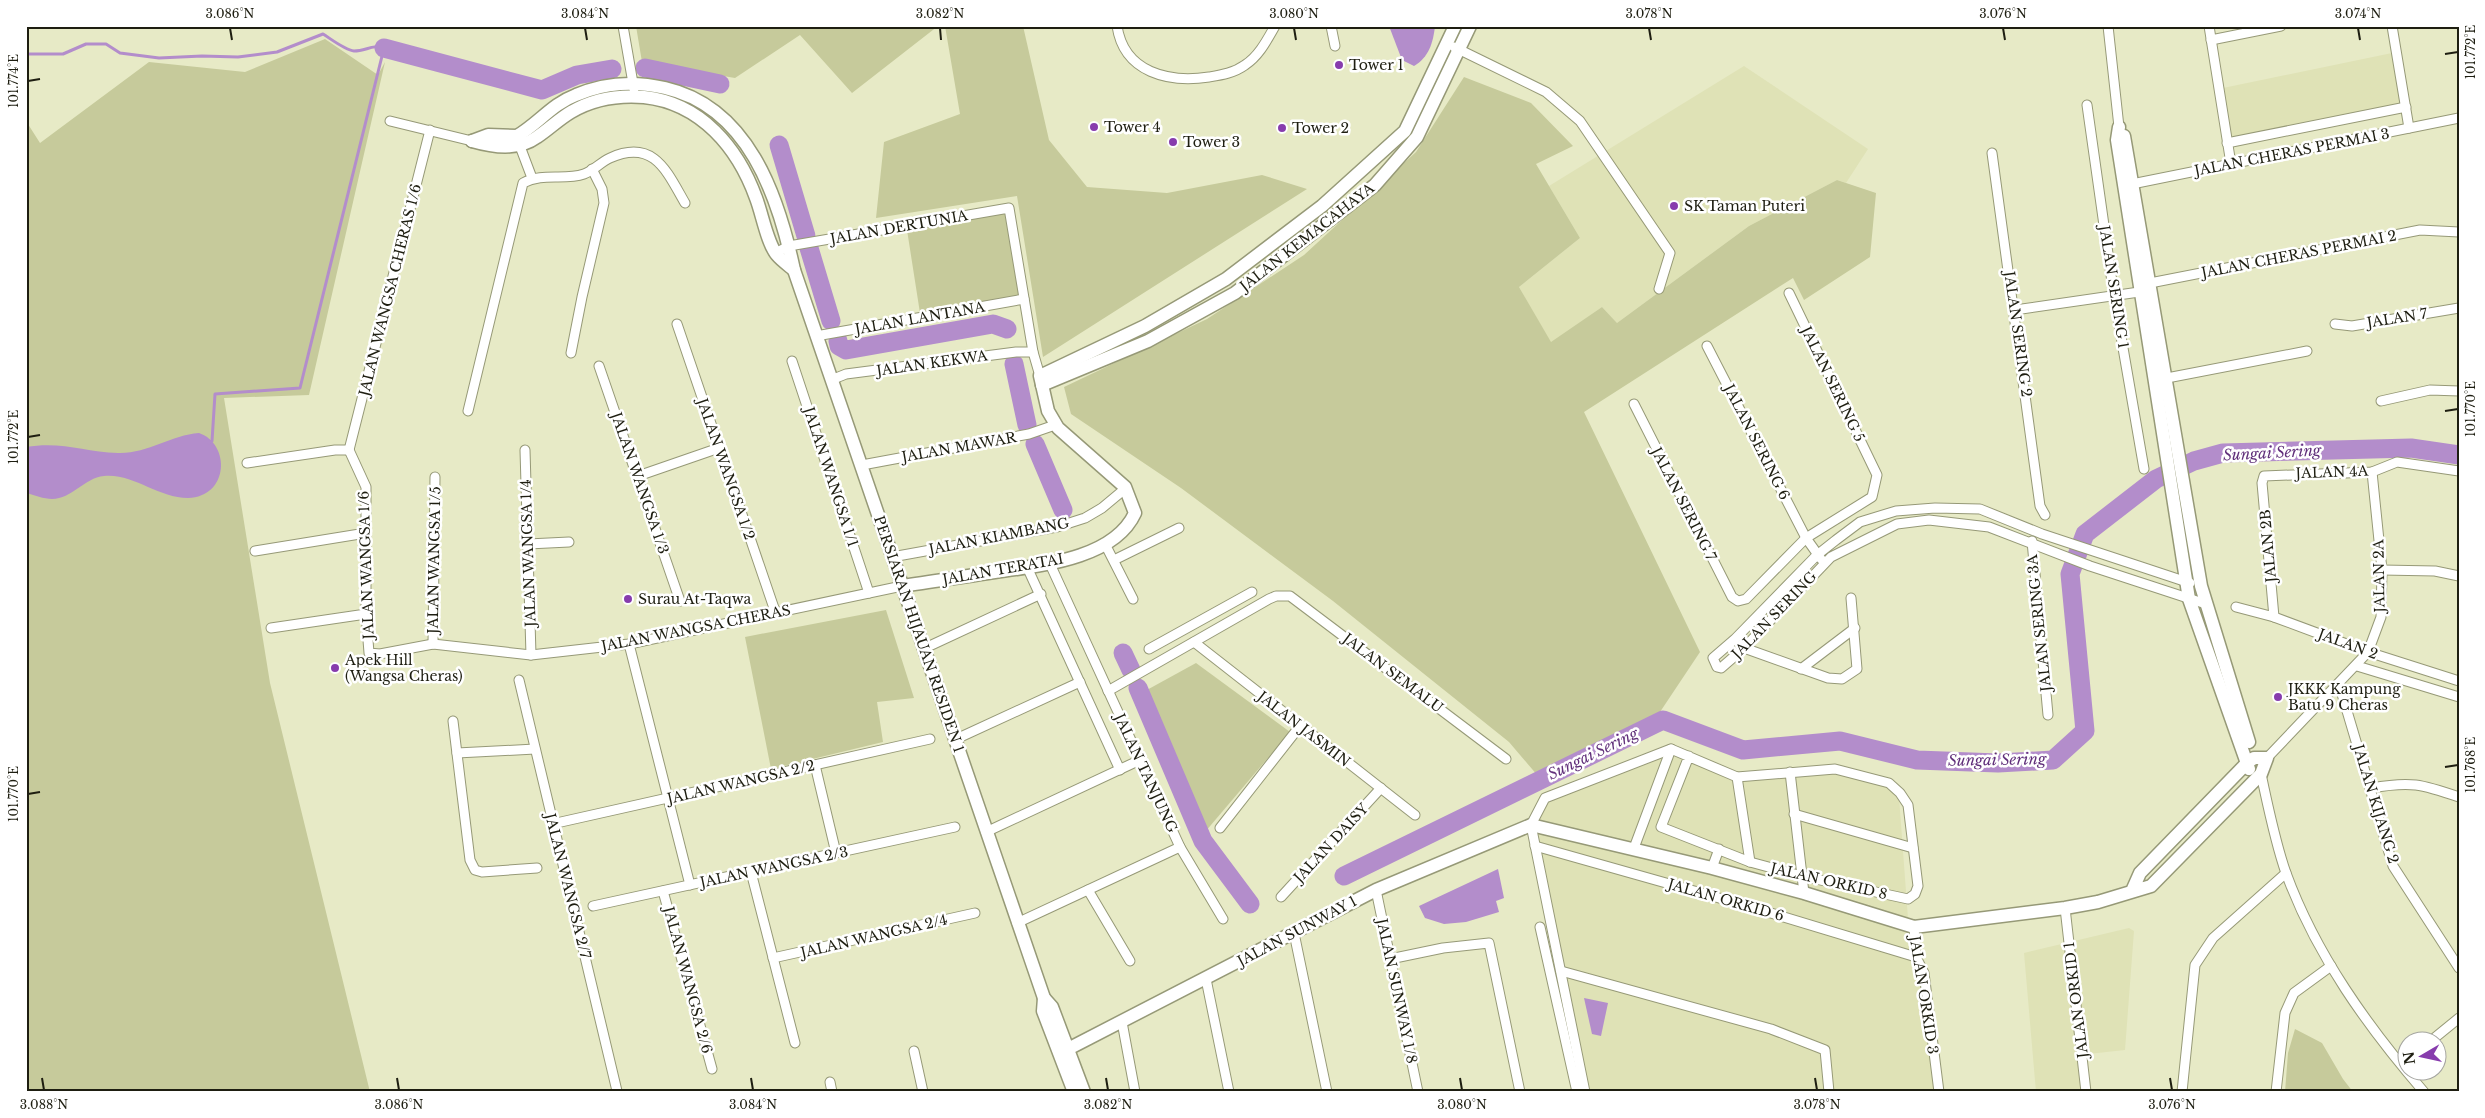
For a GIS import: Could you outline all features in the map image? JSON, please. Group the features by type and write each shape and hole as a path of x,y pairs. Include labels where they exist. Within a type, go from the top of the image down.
{"street":[{"path":"623,26 635,97"},
{"path":"1116,26 1126,51 1142,68 1155,75 1177,79 1227,74 1245,66 1259,52 1275,26"},
{"path":"1332,26 1334,46"},
{"name":"JALAN KEMACAHAYA","path":"1041,381 1148,341 1235,293 1375,185 1417,137 1454,47 1456,26"},
{"name":"JALAN KEMACAHAYA","path":"1041,381 1145,326 1226,279 1322,206 1405,132 1454,47 1470,26"},
{"path":"1531,825 1712,868 1804,893 1914,928 2065,908 2098,902 2151,886 2257,777 2256,760 2189,599 2164,445 2146,288 2129,185 2118,140 2119,127 2108,26"},
{"path":"2209,26 2231,164"},
{"path":"2211,40 2281,26"},
{"path":"2392,26 2409,128"},
{"path":"1454,47 1546,92 1580,122 1670,253 1659,289"},
{"name":"PERSIARAN HIJAUAN RESIDEN 1","path":"518,140 564,100 588,90 632,82 677,91 706,103 720,115 751,151 772,198 789,246 794,270 862,465 923,650 1044,998 1052,1007 1058,1038 1068,1064"},
{"name":"PERSIARAN HIJAUAN RESIDEN 1","path":"472,141 497,146 518,140 537,138 570,112 593,102 622,96 645,97 676,106 699,117 710,125 739,159 757,199 775,253 794,270"},
{"name":"JALAN SERING 1","path":"2087,105 2114,296 2144,469"},
{"path":"2227,143 2406,107"},
{"name":"JALAN CHERAS PERMAI 3","path":"2129,185 2459,118"},
{"path":"390,121 472,141"},
{"name":"JALAN WANGSA CHERAS 1/6","path":"349,450 430,130"},
{"path":"518,140 532,178"},
{"path":"739,159 751,151"},
{"path":"468,411 523,182 532,178 579,175 625,152 645,154 661,162 685,203"},
{"name":"JALAN SERING 2","path":"1992,153 2015,310 2040,506 2045,515"},
{"path":"571,354 604,203 602,189 592,169"},
{"name":"JALAN DERTUNIA","path":"775,253 789,246 1009,208 1024,299"},
{"name":"JALAN CHERAS PERMAI 2","path":"2015,310 2114,296 2420,230 2459,232"},
{"path":"2146,288 2166,378 2201,586 2256,760 2257,777 2265,792 2286,873 2331,966 2369,1025 2398,1056"},
{"name":"JALAN SERING 5","path":"1789,293 1877,475 1872,497 1806,538"},
{"path":"1024,299 1033,352 1048,411 1055,425 1126,488"},
{"name":"JALAN LANTANA","path":"816,336 1024,299"},
{"name":"JALAN 7","path":"2335,324 2352,326 2459,308"},
{"name":"JALAN WANGSA 1/2","path":"678,324 776,614"},
{"name":"JALAN SERING 6","path":"1707,346 1806,538 1817,555 1825,562"},
{"path":"2166,378 2307,350"},
{"name":"JALAN KEKWA","path":"831,380 846,374 1016,352 1033,352"},
{"name":"JALAN WANGSA 1/1","path":"792,361 869,593"},
{"name":"JALAN WANGSA 1/3","path":"599,366 680,602"},
{"path":"2381,401 2430,390 2459,391"},
{"name":"JALAN SERING 7","path":"1634,404 1732,597 1738,601 1746,599 1806,538"},
{"name":"JALAN MAWAR","path":"862,465 1029,434 1055,425"},
{"path":"638,476 719,448"},
{"path":"247,463 334,450 349,450"},
{"name":"JALAN WANGSA 1/6","path":"349,450 366,487 366,614 369,653"},
{"name":"JALAN WANGSA 1/4","path":"525,450 531,655"},
{"name":"JALAN 4A","path":"2264,476 2372,472 2397,462 2459,471"},
{"name":"JALAN 2A","path":"2256,760 2339,684 2368,652 2381,617 2382,570 2372,472"},
{"name":"JALAN 2B","path":"2264,476 2262,484 2274,617"},
{"name":"JALAN WANGSA 1/5","path":"433,644 435,477"},
{"name":"JALAN TERATAI","path":"902,586 1050,564 1087,553 1122,533 1129,525 1134,514 1126,488"},
{"name":"JALAN KIAMBANG","path":"892,556 1057,527 1085,518 1102,508 1126,488"},
{"name":"JALAN SERING","path":"2187,582 2038,532 1980,509 1935,508 1896,511 1860,522 1817,555 1735,639 1713,658 1717,667 1721,668 1744,648 1825,562 1866,538 1897,524 1929,520 1989,527 2090,566 2206,604"},
{"path":"1114,560 1179,528"},
{"path":"255,551 366,532"},
{"name":"JALAN SERING 3A","path":"2038,532 2034,545 2048,715"},
{"path":"528,544 570,542"},
{"path":"1104,544 1133,598"},
{"name":"JALAN TANJUNG","path":"1018,923 1180,847 1050,564"},
{"path":"1027,567 1120,770"},
{"path":"2382,570 2435,571 2459,576"},
{"path":"2187,582 2201,586"},
{"name":"JALAN WANGSA CHERAS","path":"369,653 380,654 433,644 531,655 629,644 902,586"},
{"path":"1150,649 1252,592"},
{"path":"923,650 1041,594"},
{"name":"JALAN SEMALU","path":"1194,642 1276,596 1290,596 1506,759"},
{"path":"1735,639 1744,648 1828,678 1842,679 1857,669 1851,598"},
{"name":"JALAN 2","path":"2236,607 2274,617 2368,652 2459,681"},
{"path":"271,628 366,614"},
{"path":"1801,669 1854,628"},
{"path":"1108,691 1194,642"},
{"name":"JALAN JASMIN","path":"1194,642 1414,815"},
{"path":"629,644 690,885"},
{"path":"2357,666 2459,697"},
{"name":"JALAN WANGSA 2/7","path":"519,680 617,1091"},
{"path":"954,740 1080,682"},
{"name":"JALAN KIJANG 2","path":"2339,684 2394,866 2459,968"},
{"path":"453,721 470,860 475,870 482,872 537,868"},
{"path":"1220,828 1300,726"},
{"name":"JALAN WANGSA 2/2","path":"552,824 930,739"},
{"path":"457,753 535,749"},
{"path":"1634,848 1671,749"},
{"path":"1585,1092 1531,825 1545,798 1671,749 1737,777 1835,769 1889,783 1900,793 1908,805 1913,848 1794,814"},
{"name":"JALAN ORKID 8","path":"1689,756 1661,827 1750,862 1802,876 1908,899 1915,894 1918,886 1913,848"},
{"path":"986,832 1140,760"},
{"path":"2132,891 2140,873 2256,760"},
{"path":"815,765 836,853"},
{"path":"1790,772 1804,893"},
{"path":"1737,777 1750,862"},
{"path":"2371,788 2402,783 2422,785 2459,797"},
{"name":"JALAN DAISY","path":"1281,898 1381,788"},
{"name":"JALAN SUNWAY 1","path":"1068,1049 1376,890 1531,825"},
{"name":"JALAN WANGSA 2/3","path":"593,906 955,826"},
{"name":"JALAN ORKID 6","path":"1535,846 1751,907 1916,957"},
{"path":"1180,847 1223,919"},
{"path":"1712,868 1719,849"},
{"path":"751,872 795,1043"},
{"path":"2182,1092 2195,965 2213,938 2286,873"},
{"path":"1088,890 1130,961"},
{"name":"JALAN SUNWAY 1/8","path":"1376,890 1418,1092"},
{"name":"JALAN WANGSA 2/6","path":"663,891 712,1069"},
{"name":"JALAN ORKID 1","path":"2065,908 2086,1092"},
{"name":"JALAN WANGSA 2/4","path":"774,958 975,913"},
{"path":"1540,927 1543,932 1577,1092"},
{"name":"JALAN ORKID 3","path":"1914,928 1916,957 1924,973 1939,1092"},
{"path":"1294,933 1327,1092"},
{"path":"1390,959 1443,948 1489,943 1520,1092"},
{"path":"2276,1092 2285,1013 2294,993 2331,966"},
{"path":"1561,971 1771,1029 1825,1050 1828,1092"},
{"path":"1206,979 1229,1092"},
{"path":"2444,1030 2459,1018"},
{"path":"1122,1022 1135,1092"},
{"path":"1058,1038 1081,1042 1068,1064 1074,1092"},
{"name":"PERSIARAN HIJAUAN RESIDEN 1","path":"1058,1038 1068,1049 1068,1064"},
{"path":"914,1051 923,1092"},
{"path":"1068,1064 1084,1092"},
{"path":"2416,1080 2424,1092"},
{"path":"830,1082 832,1092"}],"shaded area":[{"path":"636,26 938,26 852,93 800,35 735,78 642,62"},
{"path":"945,26 1023,26 1049,140 1087,187 1167,193 1262,175 1307,189 1043,357 1017,196 876,218 884,142 960,114"},
{"path":"1389,26 1435,26 1427,54 1414,66 1402,60"},
{"path":"325,39 378,75 385,62 309,395 224,398 270,683 370,1092 26,1092 26,121 40,143 149,62 245,72"},
{"path":"2392,53 2401,104 2230,138 2223,88"},
{"name":"SK Taman Puteri","path":"1744,66 1868,149 1846,183 1837,180 1749,226 1617,323 1602,307 1551,343 1519,287 1580,238 1549,186"},
{"path":"1464,77 1531,103 1573,146 1536,164 1580,238 1519,287 1551,342 1602,307 1617,323 1749,226 1837,180 1876,193 1870,257 1804,300 1793,278 1584,412 1700,652 1658,715 1538,776 1509,742 1333,601 1181,488 1071,414 1064,387 1207,319 1304,255 1416,152"},
{"path":"1006,212 1020,297 920,313 907,230"},
{"path":"199,433 209,439 217,448 221,469 218,480 212,489 202,495 188,498 177,497 115,476 104,476 90,480 66,496 59,498 52,499 26,493 26,447 51,445 129,453 189,434"},
{"path":"886,610 914,698 877,702 883,742 771,769 745,637"},
{"path":"1196,663 1290,732 1205,832 1145,691"},
{"path":"1673,754 1733,781 1834,773 1888,787 1899,797 1911,959 1921,979 1934,1092 1590,1092 1537,833 1538,822 1548,802"},
{"path":"1498,869 1504,898 1496,901 1499,912 1466,922 1444,924 1425,918 1419,906"},
{"path":"2129,928 2134,931 2125,1050 2079,1055 2083,1092 2036,1092 2024,953"},
{"path":"1584,998 1608,1003 1601,1036 1592,1034"},
{"path":"2295,1029 2322,1043 2343,1079 2353,1092 2285,1092 2288,1053"}],"waterway":[{"path":"26,54 63,54 86,44 106,44 120,53 159,58 238,57 277,52 323,34 354,51 376,47 384,48 300,388 215,394 212,441 209,443"},
{"path":"384,48 542,90 577,75 612,69"},
{"path":"645,68 720,84"},
{"path":"779,145 806,236"},
{"path":"809,248 831,321"},
{"path":"838,341 839,346 846,350 993,324 1007,329"},
{"path":"1014,364 1027,425"},
{"path":"1035,444 1063,510"},
{"name":"Sungai Sering","path":"1344,876 1663,720 1743,750 1840,741 1917,760 1998,763 2053,760 2085,731 2070,574 2085,534 2156,479 2194,461 2223,453 2411,448 2459,455"},
{"path":"1123,653 1131,670"},
{"path":"1138,688 1203,841 1250,904"}],"place":[{"name":"Tower 1","path":"1339,65"},
{"name":"Tower 4","path":"1094,127"},
{"name":"Tower 2","path":"1282,128"},
{"name":"Tower 3","path":"1173,142"},
{"name":"SK Taman Puteri","path":"1674,206"},
{"name":"Surau At-Taqwa","path":"628,599"},
{"name":"Apek Hill (Wangsa Cheras)","path":"335,668"},
{"name":"JKKK Kampung Batu 9 Cheras","path":"2278,697"}]}
